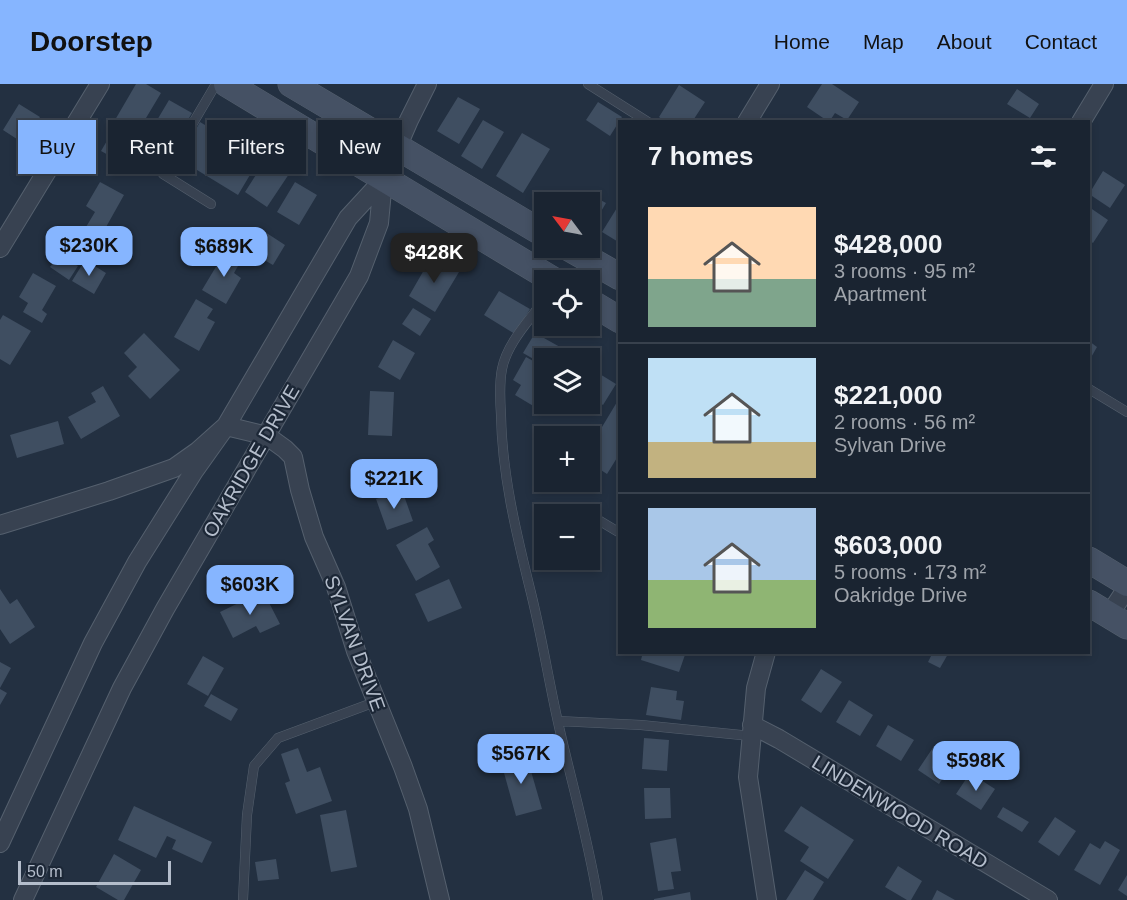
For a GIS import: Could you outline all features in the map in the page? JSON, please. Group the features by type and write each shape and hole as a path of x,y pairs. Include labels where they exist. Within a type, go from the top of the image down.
{"main road":[{"path":"227,84 536,270"},
{"path":"291,84 350,120"},
{"path":"402,151 534,228"},
{"path":"587,258 618,276"},
{"path":"600,308 618,319"},
{"path":"1090,561 1127,583"}],"street":[{"path":"0,248 100,84"},
{"name":"OAKRIDGE DRIVE","path":"402,136 428,84"},
{"path":"748,120 770,84"},
{"path":"1082,120 1104,84"},
{"name":"OAKRIDGE DRIVE","path":"23,900 122,688 165,609 359,276 379,223 385,174"},
{"name":"OAKRIDGE DRIVE","path":"0,843 93,643 137,562 194,471 226,426 348,218 383,180"},
{"path":"0,525 174,468 198,451 226,426"},
{"name":"SYLVAN DRIVE","path":"226,426 267,436 293,457 314,537 336,587 356,651 418,809 440,900"},
{"path":"1108,615 1127,588"},
{"path":"765,654 756,688 748,777 767,900"},
{"name":"LINDENWOOD ROAD","path":"751,731 779,739 1048,900"}],"lane":[{"path":"212,204 163,174 216,84"},
{"path":"588,84 645,120"},
{"path":"534,314 510,348 501,371 501,437 517,541 531,591 598,900"},
{"path":"1090,390 1127,412"},
{"path":"600,521 618,532"},
{"path":"243,900 247,815 254,766 278,738 375,702"},
{"path":"558,721 641,725 706,733 751,731"}],"building":[{"path":"136,84 146,84 161,93 145,120 115,120"},
{"path":"822,84 832,84 859,102 847,120 835,113 830,120 826,120 807,107"},
{"path":"679,85 705,102 693,120 663,120 659,117"},
{"path":"1017,89 1039,104 1030,118 1007,104"},
{"path":"458,97 480,109 459,144 437,131"},
{"path":"169,100 192,113 188,120 157,120"},
{"path":"598,102 622,117 610,136 586,120"},
{"path":"19,104 40,117 38,120 18,120 18,140 3,130"},
{"path":"483,120 504,132 482,169 461,156"},
{"path":"200,122 207,126 207,174 250,174 238,195 195,169 195,131"},
{"path":"522,133 550,149 523,193 496,176"},
{"path":"108,139 108,155 101,151"},
{"path":"1103,171 1125,185 1110,208 1090,195"},
{"path":"256,174 289,174 267,207 245,192"},
{"path":"100,182 124,195 101,236 86,227 95,212 86,206"},
{"path":"295,182 317,195 299,225 277,212"},
{"path":"600,200 606,203 600,213"},
{"path":"618,206 618,242 602,232"},
{"path":"1090,208 1108,220 1093,243 1090,241"},
{"path":"63,229 84,243 71,262 78,266 69,280 50,267 56,259 46,253"},
{"path":"265,232 285,245 273,265 252,253"},
{"path":"226,250 242,259 234,273 241,278 226,304 202,290"},
{"path":"432,256 459,272 435,312 409,296"},
{"path":"85,260 106,273 94,294 72,281"},
{"path":"33,273 56,286 42,310 47,314 42,323 23,312 28,303 19,297"},
{"path":"499,291 530,309 515,334 484,315"},
{"path":"196,299 213,309 207,318 215,322 199,351 174,337"},
{"path":"413,308 431,319 420,336 402,324"},
{"path":"3,315 31,331 10,365 0,359 0,320"},
{"path":"144,333 180,370 150,399 128,376 137,367 124,353"},
{"path":"534,335 560,347 534,348 534,359 523,353"},
{"path":"393,340 415,353 400,380 378,367"},
{"path":"1090,342 1097,347 1090,359"},
{"path":"526,357 534,361 534,406 515,395 521,385 513,380"},
{"path":"600,374 616,384 603,405 600,403"},
{"path":"103,386 120,416 81,439 68,417 96,402 91,393"},
{"path":"370,391 394,392 392,436 368,435"},
{"path":"618,400 618,456 607,474 600,469 600,430"},
{"path":"58,421 64,444 17,458 10,435"},
{"path":"390,472 390,488 367,489 366,473"},
{"path":"402,490 413,521 387,530 376,499"},
{"path":"427,527 434,540 428,544 440,567 416,581 396,545"},
{"path":"449,579 462,608 428,622 415,594"},
{"path":"0,589 10,604 17,599 35,627 10,644 0,629"},
{"path":"263,591 280,624 260,633 256,626 233,638 220,612"},
{"path":"642,654 685,654 679,672 641,660"},
{"path":"932,654 948,654 940,668 928,662"},
{"path":"203,656 224,668 208,696 187,684"},
{"path":"0,662 11,668 0,688"},
{"path":"821,669 842,682 821,713 801,700"},
{"path":"651,687 677,691 676,700 684,701 681,720 646,715"},
{"path":"0,689 7,693 0,705"},
{"path":"211,694 238,709 231,721 204,706"},
{"path":"849,700 873,715 860,736 836,722"},
{"path":"888,725 914,740 901,761 876,746"},
{"path":"644,738 669,740 667,771 642,769"},
{"path":"934,746 955,760 939,784 918,770"},
{"path":"298,748 307,772 320,767 332,801 296,814 285,783 290,781 281,754"},
{"path":"526,754 542,809 516,816 501,762"},
{"path":"970,773 995,789 981,810 956,794"},
{"path":"644,788 670,788 671,818 645,819"},
{"path":"134,806 212,842 202,863 172,849 176,840 167,836 156,858 118,840"},
{"path":"801,806 854,840 828,879 800,861 809,847 784,831"},
{"path":"1003,807 1029,822 1022,832 997,817"},
{"path":"346,810 357,867 331,872 320,815"},
{"path":"1055,817 1076,831 1059,856 1038,842"},
{"path":"676,838 681,871 671,872 674,889 658,891 650,843"},
{"path":"1105,841 1120,850 1100,885 1074,870 1090,843 1100,849"},
{"path":"114,854 141,870 124,900 118,900 96,887"},
{"path":"276,859 279,879 258,881 255,862"},
{"path":"898,866 922,881 911,900 885,887"},
{"path":"805,870 824,882 813,900 786,900"},
{"path":"1127,875 1127,896 1118,890"},
{"path":"937,890 955,900 932,900"},
{"path":"690,892 691,900 654,900 654,899"}]}
